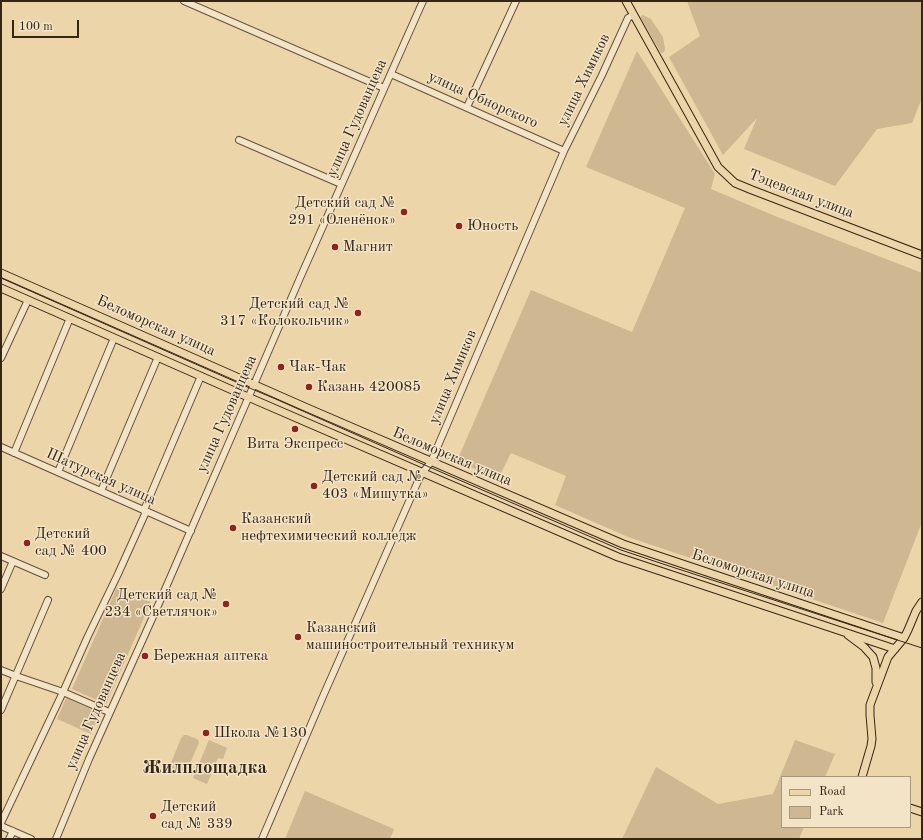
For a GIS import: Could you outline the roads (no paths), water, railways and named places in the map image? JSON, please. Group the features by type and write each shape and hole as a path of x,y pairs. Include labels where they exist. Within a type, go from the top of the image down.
{"main road":[{"name":"Тэцевская улица","path":"626,1 718,167 735,183 922,255"},
{"name":"Беломорская улица","path":"1,273 431,462 622,544 904,638"},
{"name":"Беломорская улица","path":"1,288 248,397 618,557 895,648"},
{"path":"57,312 63,300"},
{"path":"618,557 622,544"},
{"path":"862,776 872,739 870,705 888,657 904,638 916,611 922,602"},
{"path":"838,629 861,644 873,657 876,668 876,690"},
{"path":"911,808 922,812"}],"street":[{"path":"184,1 384,88"},
{"name":"улица Гудованцева","path":"56,839 88,759 191,531 341,184 423,1"},
{"path":"467,107 516,1"},
{"name":"улица Химиков","path":"262,839 324,694 423,472 431,462 564,151 602,75 628,18 633,15"},
{"name":"улица Обнорского","path":"391,74 564,151"},
{"path":"239,140 341,184"},
{"path":"1,358 28,300"},
{"path":"14,453 70,318"},
{"path":"58,472 114,338"},
{"path":"101,491 158,357"},
{"path":"1,823 145,514 144,510 201,376"},
{"name":"Шатурская улица","path":"1,447 191,531"},
{"path":"1,556 45,575"},
{"path":"1,589 13,561"},
{"path":"1,710 48,600"},
{"path":"1,670 63,692 110,712"},
{"path":"1,826 31,839"},
{"path":"9,839 13,831"}],"tram line":[{"path":"1,278 621,550 922,648"}],"place":[{"name":"Детский сад № 291 «Оленёнок»","path":"404,212"},
{"name":"Юность","path":"459,226"},
{"name":"Магнит","path":"335,247"},
{"name":"Детский сад № 317 «Колокольчик»","path":"358,313"},
{"name":"Чак-Чак","path":"281,367"},
{"name":"Казань 420085","path":"309,387"},
{"name":"Вита Экспресс","path":"295,429"},
{"name":"Детский сад № 403 «Мишутка»","path":"314,486"},
{"name":"Казанский нефтехимический колледж","path":"233,528"},
{"name":"Детский сад № 400","path":"27,543"},
{"name":"Детский сад № 234 «Светлячок»","path":"226,604"},
{"name":"Казанский машиностроительный техникум","path":"298,637"},
{"name":"Бережная аптека","path":"145,656"},
{"name":"Школа №130","path":"206,733"},
{"name":"Детский сад № 339","path":"153,816"}],"district":[{"name":"Жилплощадка","path":"205,768"}]}
